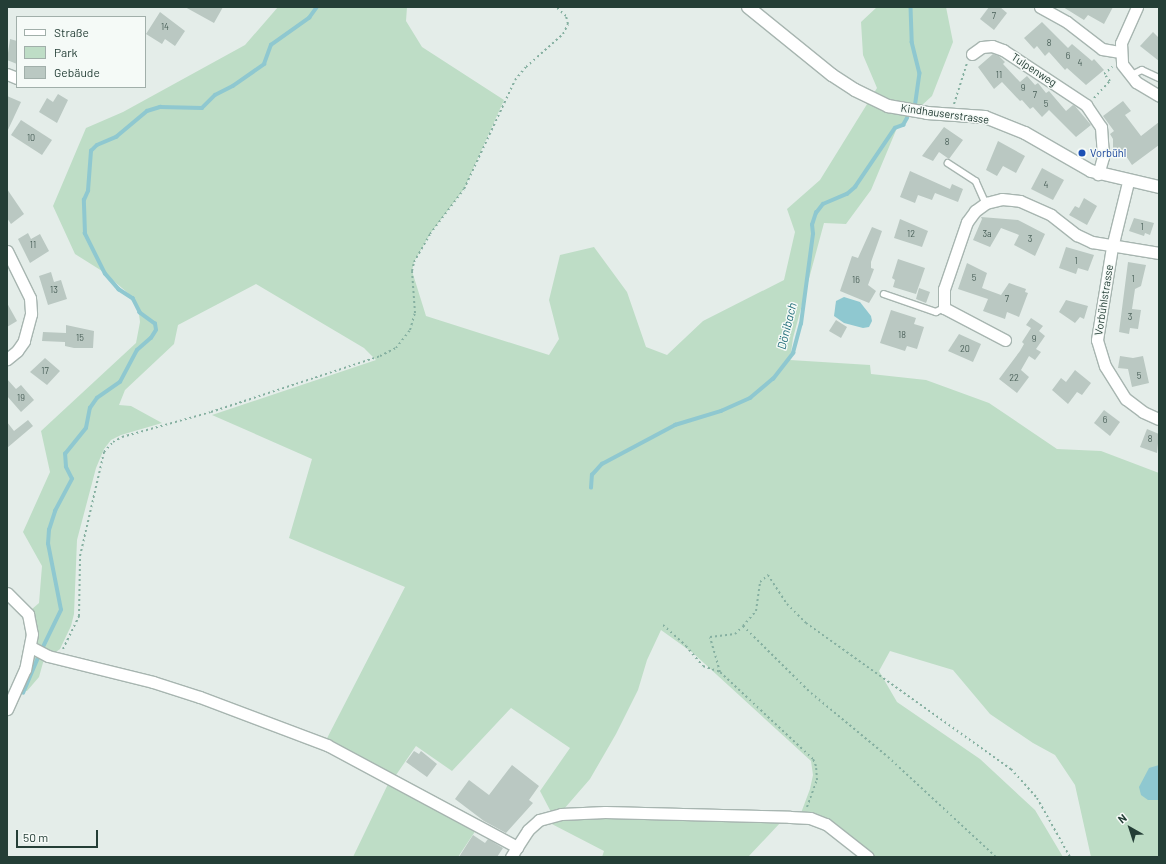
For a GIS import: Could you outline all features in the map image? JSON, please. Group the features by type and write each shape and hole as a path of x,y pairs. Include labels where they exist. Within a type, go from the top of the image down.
{"street":[{"name":"Kindhauserstrasse","path":"748,7 806,56 855,90 888,106 952,115 985,117 1008,124 1070,160 1098,174 1159,188"},
{"path":"1040,7 1067,22 1102,49 1119,52"},
{"path":"1137,7 1124,34 1119,52 1122,64 1130,76 1159,96"},
{"name":"Tulpenweg","path":"972,54 982,47 992,46 1003,50 1086,105 1101,127 1103,157 1098,174"},
{"name":"Vorbühlstrasse","path":"1128,182 1112,247 1097,340 1105,366 1126,399 1143,412 1159,419"},
{"path":"1005,340 944,308 944,289 967,222 975,211 986,203 1002,199 1020,201 1051,216 1077,235 1112,247 1159,253"},
{"path":"7,251 30,298 31,314 24,341 7,359"},
{"path":"7,593 28,614 31,647 17,690 7,709"},
{"path":"31,647 58,659 153,682 327,745 517,847"},
{"path":"511,857 528,830 539,820 565,813 803,817 816,819 832,827 868,857"}],"lane":[{"path":"1130,76 1142,70 1159,78"},
{"path":"948,163 976,181 986,203"},
{"path":"884,294 936,312 944,308"}],"path":[{"path":"58,659 79,616 80,556 104,452 113,442 122,437 211,412 380,356 396,348 410,330 415,313 412,271 414,262 430,234 464,189 515,80 538,55 564,34 568,24 566,16 556,7"},
{"path":"952,115 956,94 972,54"},
{"path":"1086,105 1110,81 1104,74 1112,66 1122,64"},
{"path":"720,672 710,637 735,634 743,626 756,612 760,582 768,575 787,604 806,623 1016,773 1044,808 1070,857"},
{"path":"663,625 686,646 703,666 720,672 813,759 816,766 817,780 803,817"},
{"path":"743,626 811,693 888,756 996,857"}],"green space":[{"path":"278,7 407,7 406,21 422,47 504,100 464,189 430,234 414,262 412,271 426,316 549,355 559,339 549,300 560,255 594,247 627,292 646,347 667,355 703,321 784,280 795,232 787,209 820,180 877,88 863,55 861,22 877,7 946,7 953,42 932,96 897,128 871,190 846,224 824,223 793,338 790,360 870,365 871,374 926,380 989,403 1057,449 1101,451 1159,473 1159,857 1091,857 1075,785 1055,755 1033,743 990,714 953,670 890,651 879,671 897,702 980,759 1035,810 1063,857 860,857 837,836 819,825 798,821 810,789 813,775 811,761 693,653 661,630 647,660 638,690 616,734 590,779 564,809 781,822 748,857 602,857 604,851 546,821 551,812 540,791 570,748 511,708 452,771 416,746 396,775 482,821 458,857 353,857 389,782 322,748 405,587 289,538 312,459 212,415 376,360 364,348 256,284 178,325 174,344 125,390 119,405 131,406 162,423 121,435 111,440 104,449 96,468 77,540 74,614 71,626 60,649 56,652 46,652 39,677 27,691 19,691 31,610 39,603 42,566 23,532 50,472 41,431 136,343 140,322 138,306 129,294 102,271 75,254 53,206 86,128 123,112 245,45"}],"water":[{"path":"844,297 860,302 871,316 872,321 869,327 863,328 844,323 834,316 836,301"},
{"path":"1159,765 1159,800 1148,800 1141,795 1139,787 1149,768"}],"building":[{"path":"185,7 223,7 214,23"},
{"path":"989,7 1000,7 1007,13 994,30 980,19"},
{"path":"1063,7 1113,7 1104,24 1088,15 1084,20"},
{"path":"160,12 185,31 175,46 165,39 162,44 146,34"},
{"path":"1042,22 1068,48 1072,44 1092,61 1094,59 1104,70 1086,85 1067,68 1065,70 1049,52 1045,56 1037,46 1034,49 1024,38"},
{"path":"1153,32 1159,38 1159,61 1140,46"},
{"path":"10,39 16,41 16,64 7,60"},
{"path":"993,54 999,56 1005,62 1003,64 1020,82 1027,76 1035,85 1038,83 1046,93 1049,91 1066,111 1073,105 1075,106 1091,125 1076,137 1049,110 1042,117 1033,107 1030,109 1022,100 1020,101 1002,82 994,89 978,67"},
{"path":"58,94 68,100 57,123 39,112 47,98 53,102"},
{"path":"7,96 21,102 7,132"},
{"path":"1123,101 1131,111 1125,115 1141,136 1159,122 1159,145 1132,165 1124,153 1119,157 1113,149 1113,139 1110,134 1114,131 1103,116"},
{"path":"21,120 52,140 42,155 11,135"},
{"path":"944,127 963,140 949,159 939,152 933,161 922,156"},
{"path":"998,141 1025,156 1016,173 1003,166 997,176 986,170"},
{"path":"1042,168 1064,180 1053,200 1031,189"},
{"path":"910,171 950,189 952,184 963,189 958,202 935,193 932,200 918,195 915,203 900,197"},
{"path":"7,189 24,214 11,224 7,218"},
{"path":"1084,198 1097,206 1087,225 1069,215 1075,206 1079,208"},
{"path":"981,217 1018,220 1045,234 1035,256 1014,245 1019,235 1001,228 990,247 973,240 982,219"},
{"path":"1134,218 1154,223 1150,235 1145,233 1144,236 1129,231"},
{"path":"900,219 928,231 922,247 894,238"},
{"path":"872,227 882,231 871,262 871,268 874,269 868,285 876,291 869,303 840,291 852,256 858,258"},
{"path":"28,233 31,239 40,234 49,251 30,263 18,239"},
{"path":"1066,247 1094,255 1088,271 1078,268 1076,274 1059,268"},
{"path":"898,259 925,268 916,294 893,287 895,280 892,278"},
{"path":"1128,262 1146,265 1141,286 1135,289 1132,309 1141,310 1138,329 1130,328 1129,334 1119,332"},
{"path":"967,263 987,273 982,288 1001,295 1009,283 1026,289 1025,292 1028,293 1019,317 1007,312 1005,319 983,311 988,299 958,289"},
{"path":"51,272 54,282 61,280 67,299 48,305 39,276"},
{"path":"919,288 930,292 926,303 916,299"},
{"path":"1066,300 1088,306 1084,319 1080,317 1075,323 1059,312"},
{"path":"7,303 17,321 7,327"},
{"path":"891,310 916,318 914,324 924,327 917,349 907,346 905,351 880,343"},
{"path":"1031,318 1043,326 1039,331 1045,336 1036,349 1041,352 1035,360 1029,356 1021,370 1029,377 1017,393 999,379 1024,344 1022,342 1031,328 1026,325"},
{"path":"836,320 847,327 841,338 829,331"},
{"path":"66,325 94,331 93,348 74,348 65,346 65,342 42,341 43,332 66,333"},
{"path":"959,334 981,344 973,362 948,351"},
{"path":"1120,356 1133,358 1143,356 1149,383 1132,387 1128,369 1118,368"},
{"path":"45,358 60,371 47,385 30,372"},
{"path":"1075,370 1091,383 1082,395 1077,392 1068,404 1052,390 1061,378 1066,382"},
{"path":"7,379 16,389 21,385 34,400 21,412 7,396"},
{"path":"1104,410 1120,422 1110,436 1094,423"},
{"path":"28,420 33,426 7,448 7,422 14,431"},
{"path":"1147,429 1159,434 1157,453 1140,447"},
{"path":"414,751 419,754 421,751 437,764 427,777 406,762"},
{"path":"512,765 539,786 529,800 533,803 506,833 484,821 455,799 469,780 489,795"},
{"path":"473,835 485,843 488,839 503,848 497,857 459,857"}],"waterway":[{"path":"43,647 61,610 48,544 49,530 55,511 72,479 66,467 65,454 86,428 90,408 97,398 120,382 137,350 151,338 156,330 155,324 140,313 133,299 119,290 105,274 85,234 84,200 88,191 91,151 97,145 116,137 147,111 160,107 202,108 215,95 233,86 264,64 271,45 309,18 317,7"},
{"name":"Dönibach","path":"911,7 912,42 920,73 916,103"},
{"name":"Dönibach","path":"591,488 592,475 602,464 675,425 721,411 750,398 773,379 793,353 801,324 813,234 812,225 816,213 823,204 847,194 855,187 895,128 903,125 907,118"},
{"path":"23,693 38,658"}],"place":[{"name":"Vorbühl","path":"1082,153"}]}
